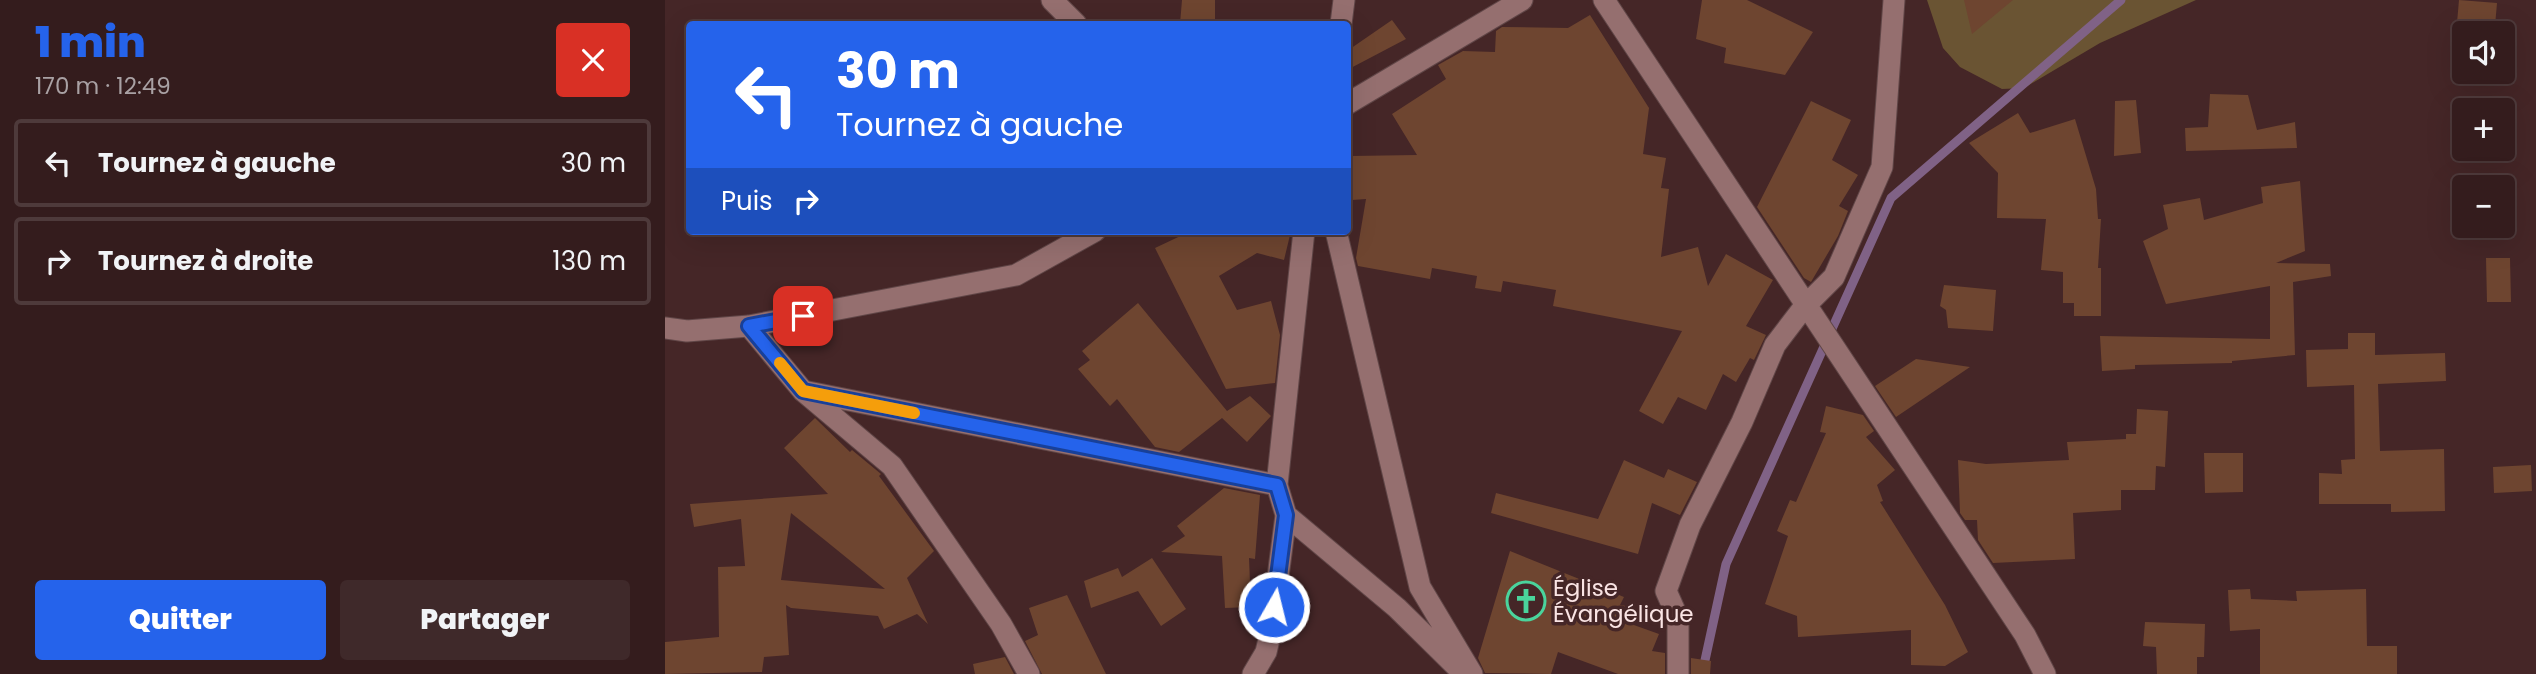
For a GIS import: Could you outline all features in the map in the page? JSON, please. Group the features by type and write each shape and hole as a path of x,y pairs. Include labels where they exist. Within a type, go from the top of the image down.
{"street":[{"path":"1052,0 1073,21"},
{"path":"1341,21 1344,0"},
{"path":"1351,102 1522,0"},
{"path":"1604,0 1804,307 2025,635 2045,674"},
{"path":"1678,674 1678,618 1665,591 1690,525 1742,422 1775,345 1804,307 1834,277 1882,167 1894,0"},
{"path":"665,328 687,331 749,326 1016,275 1088,235"},
{"path":"1252,674 1266,652 1271,631 1286,515 1277,485 1304,235"},
{"path":"1337,235 1420,587 1472,674"},
{"path":"749,326 803,391 892,466 1001,624 1029,674"},
{"path":"803,391 1277,485"},
{"path":"1286,515 1397,608 1464,674"}],"shaded area":[{"path":"1927,0 2196,0 2100,43 2024,88 2002,89 1960,67 1943,48"}],"building":[{"path":"1182,0 1215,0 1215,21 1180,21"},
{"path":"1702,0 1747,0 1813,32 1785,75 1724,63 1726,48 1696,39"},
{"path":"1964,0 2013,0 1972,34"},
{"path":"2459,0 2497,3 2495,21 2457,21"},
{"path":"1590,15 1649,108 1643,154 1666,158 1661,188 1669,189 1661,257 1698,247 1708,286 1726,254 1773,280 1746,326 1766,335 1754,360 1750,358 1736,382 1723,374 1706,410 1678,397 1663,424 1639,411 1682,331 1553,306 1556,290 1503,281 1501,292 1475,288 1477,276 1432,268 1430,279 1358,266 1356,258 1366,199 1352,200 1351,156 1417,155 1392,114 1446,79 1438,65 1463,51 1495,52 1496,31 1502,27 1568,28"},
{"path":"1392,20 1406,39 1351,68 1351,48"},
{"path":"2210,94 2248,95 2257,130 2295,122 2297,148 2186,151 2185,128 2208,127"},
{"path":"2136,100 2141,153 2114,156 2115,101"},
{"path":"1811,101 1851,120 1832,160 1858,175 1839,206 1848,211 1838,236 1811,282 1804,278 1757,207"},
{"path":"2018,113 2030,133 2075,119 2096,189 2098,219 2101,219 2098,268 2101,268 2101,316 2074,316 2074,303 2063,303 2063,272 2041,270 2046,219 1997,218 1998,173 1969,143"},
{"path":"2300,181 2305,251 2276,263 2330,264 2331,276 2293,282 2295,355 2232,363 2135,365 2135,369 2102,371 2100,336 2270,339 2270,286 2166,304 2143,241 2168,229 2163,205 2200,198 2204,220 2263,203 2261,187"},
{"path":"1183,235 1290,235 1284,260 1257,253 1219,276 1237,310 1271,301 1280,335 1275,383 1226,389 1155,248"},
{"path":"2486,258 2510,258 2511,302 2487,302"},
{"path":"1944,285 1996,290 1993,331 1948,328 1946,310 1940,306"},
{"path":"1138,303 1227,411 1250,396 1271,416 1247,442 1222,418 1179,452 1155,447 1117,399 1110,406 1078,369 1090,360 1082,351"},
{"path":"2348,333 2375,333 2375,355 2445,353 2446,381 2378,384 2380,451 2444,449 2445,511 2391,512 2391,504 2319,504 2319,473 2342,474 2341,460 2355,459 2354,385 2307,387 2306,350 2348,349"},
{"path":"1916,359 1970,367 1896,417 1875,386"},
{"path":"1826,406 1863,415 1874,431 1866,437 1895,470 1877,485 1883,501 1880,502 1945,605 1968,652 1945,666 1911,665 1911,630 1798,637 1797,616 1765,604 1788,536 1777,531 1790,500 1796,502 1826,433 1820,432"},
{"path":"2137,409 2168,411 2165,467 2156,466 2155,490 2121,490 2121,510 2073,513 2075,559 1993,563 1978,540 1977,520 1965,520 1960,513 1958,460 1986,464 2069,460 2067,442 2126,439 2126,434 2136,434"},
{"path":"815,418 850,452 852,450 881,474 879,476 934,551 907,578 928,624 917,614 884,629 878,616 791,608 786,605 789,655 764,657 762,672 665,674 665,642 719,637 718,567 745,566 741,519 694,527 690,504 828,494 784,448","holes":["791,513 885,589 781,580"]},
{"path":"2204,453 2243,453 2243,492 2205,493"},
{"path":"1624,460 1664,478 1668,469 1697,482 1680,515 1652,503 1638,554 1491,513 1496,493 1598,519"},
{"path":"2531,465 2532,491 2494,493 2493,467"},
{"path":"1224,488 1260,495 1255,559 1249,558 1251,607 1225,608 1222,556 1161,552 1185,536 1177,526"},
{"path":"1510,551 1624,597 1620,605 1634,607 1631,624 1659,634 1652,651 1665,653 1665,674 1618,674 1558,652 1551,674 1485,673 1478,658"},
{"path":"1152,558 1186,609 1161,626 1138,591 1091,608 1084,581 1118,568 1122,577"},
{"path":"2250,589 2251,599 2297,601 2296,591 2366,589 2367,646 2397,646 2397,674 2260,674 2260,629 2230,631 2228,590"},
{"path":"1067,595 1106,674 1042,674 1025,641 1038,635 1029,608"},
{"path":"2145,622 2205,624 2204,657 2197,657 2197,674 2157,674 2156,647 2143,646"},
{"path":"1005,657 1014,674 975,674 973,664"},
{"path":"1691,658 1711,661 1710,674 1691,674"}],"waterway":[{"path":"1702,674 1726,564 1891,198 2121,0"}],"slow traffic":[{"path":"780,363 803,391 914,413"}],"place":[{"name":"Église Évangélique","path":"1526,601"}],"route":[{"path":"803,316 749,326 803,391 1277,485 1286,515 1274,607"}]}
